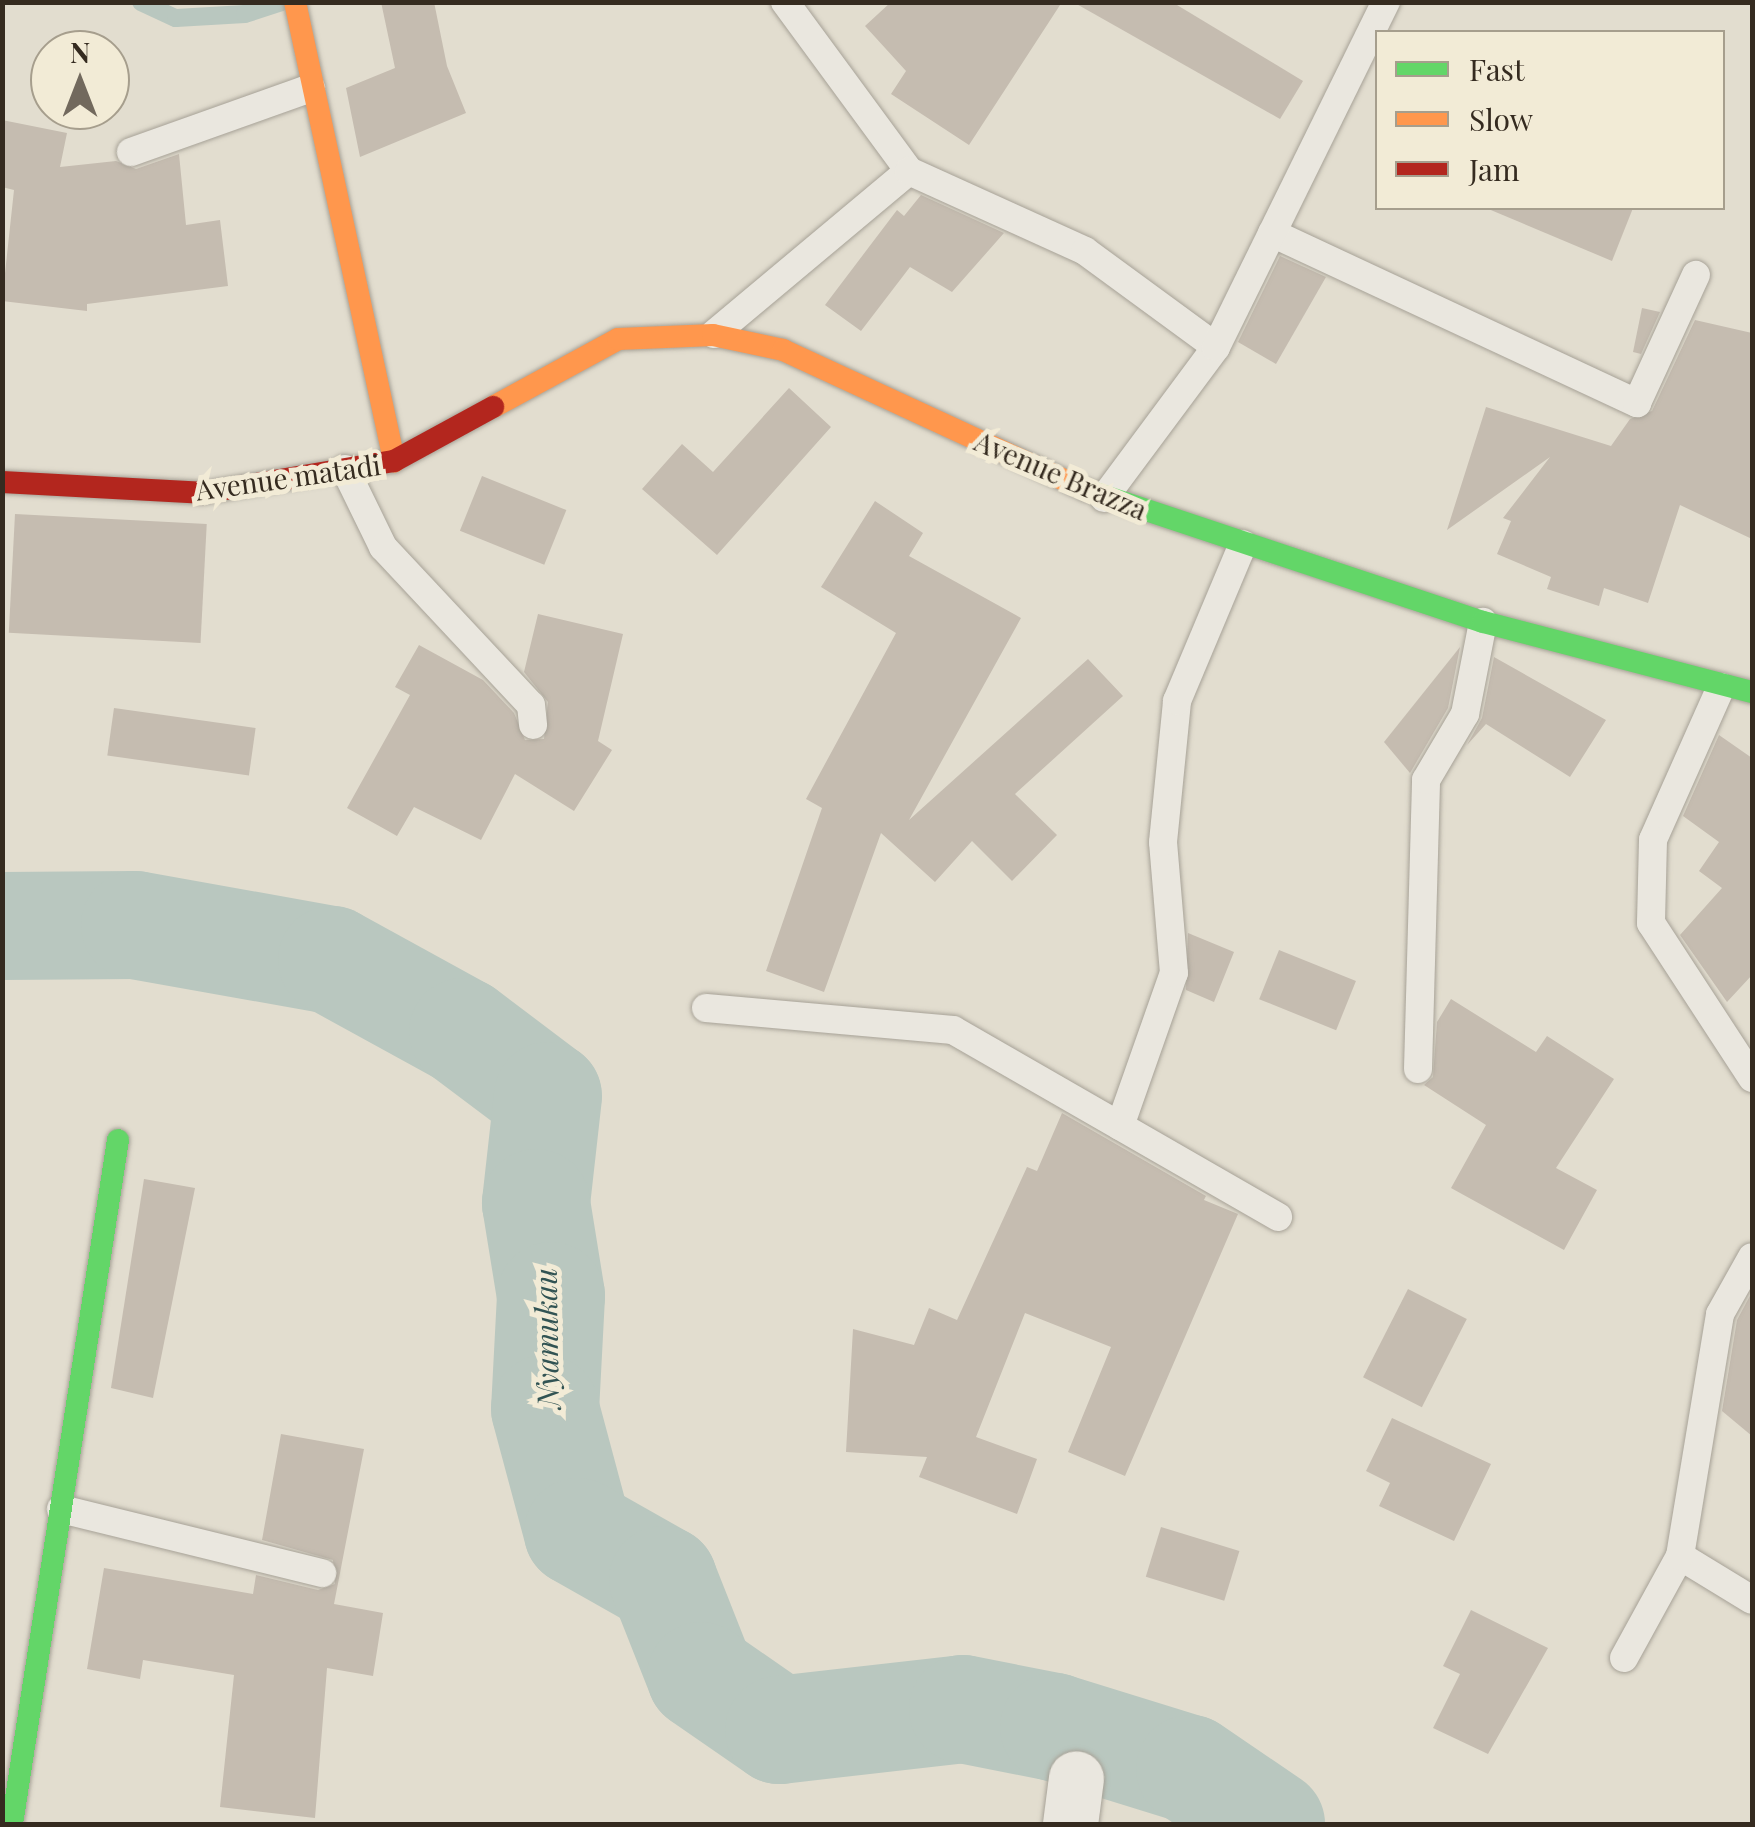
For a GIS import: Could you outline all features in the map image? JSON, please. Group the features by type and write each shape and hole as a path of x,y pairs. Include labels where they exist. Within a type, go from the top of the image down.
{"street":[{"path":"296,14 394,461"},
{"name":"Avenue Brazza","path":"394,461 618,339 712,335 783,350 1104,498 1483,622 1752,692"},
{"name":"Avenue matadi","path":"2,482 202,494 394,461"},
{"path":"12,1824 118,1140"}],"lane":[{"path":"785,2 910,171 1086,251 1216,347"},
{"path":"1104,498 1216,347 1386,2"},
{"path":"131,152 311,88"},
{"path":"712,335 910,171"},
{"path":"1272,233 1637,403 1696,275"},
{"path":"345,469 383,546 531,705 533,726"},
{"path":"1120,1126 1174,973 1162,842 1178,701 1243,544"},
{"path":"1418,1069 1426,780 1465,714 1483,622"},
{"path":"1721,687 1653,840 1651,923 1752,1078"},
{"path":"706,1008 953,1030 1278,1217"},
{"path":"1624,1658 1680,1556 1720,1314 1752,1257"},
{"path":"61,1508 322,1574"},
{"path":"1680,1556 1752,1600"}],"building":[{"path":"381,2 434,2 447,66 466,113 360,157 346,88 395,68"},
{"path":"891,2 1062,2 969,145 891,94 906,71 865,26"},
{"path":"1073,2 1172,2 1303,81 1280,119"},
{"path":"2,120 30,126 30,130 67,133 60,167 116,161 136,169 179,154 186,225 220,220 228,286 87,304 87,311 2,301 14,190 2,187"},
{"path":"921,195 1004,233 952,292 910,267 861,331 825,305 897,210 904,216"},
{"path":"1491,210 1632,210 1612,261"},
{"path":"1280,256 1326,277 1276,364 1238,342"},
{"path":"1642,308 1660,312 1641,354 1633,352"},
{"path":"1695,320 1752,333 1752,539 1680,505 1648,603 1604,588 1599,606 1547,589 1551,577 1497,554 1511,521 1503,518 1550,457 1447,530 1486,407 1611,446 1630,419 1652,411"},
{"path":"789,388 831,427 717,555 642,489 682,444 713,472"},
{"path":"482,476 566,510 544,565 460,531"},
{"path":"875,501 923,533 909,556 1021,618 909,820 1088,659 1123,696 1015,794 1057,835 1012,881 972,841 935,882 881,833 824,992 766,971 822,808 806,799 896,633 821,587"},
{"path":"15,514 207,524 201,643 9,633"},
{"path":"538,614 623,634 598,741 612,750 574,811 515,774 481,840 414,807 397,836 347,808 410,695 395,687 419,645 483,680 514,713 525,740 544,739 548,702 524,672"},
{"path":"1460,647 1448,708 1410,773 1384,742"},
{"path":"1494,657 1606,720 1570,777 1486,724 1467,745 1482,718"},
{"path":"114,708 256,728 249,775 107,756"},
{"path":"1719,735 1752,758 1752,975 1727,1002 1680,935 1722,888 1699,871 1719,842 1683,816"},
{"path":"1188,933 1234,952 1214,1002 1186,990"},
{"path":"1279,950 1356,981 1336,1030 1259,999"},
{"path":"1451,999 1536,1052 1547,1036 1614,1079 1556,1168 1597,1190 1564,1250 1451,1188 1486,1125 1424,1085 1433,1077 1437,1022"},
{"path":"1062,1113 1206,1196 1204,1200 1238,1214 1125,1476 1068,1452 1111,1347 1025,1313 976,1437 1037,1459 1017,1514 919,1477 927,1457 846,1452 853,1329 914,1345 929,1308 957,1320 1027,1167 1037,1171"},
{"path":"144,1179 195,1188 153,1398 111,1388"},
{"path":"1408,1289 1467,1319 1422,1407 1363,1377"},
{"path":"1752,1292 1752,1436 1722,1411 1737,1320"},
{"path":"1392,1418 1491,1464 1454,1541 1379,1506 1390,1483 1366,1471"},
{"path":"281,1434 364,1449 334,1604 383,1613 373,1676 327,1668 315,1818 220,1807 234,1675 143,1660 140,1679 87,1669 104,1568 253,1594 256,1575 318,1590 335,1584 333,1560 262,1540"},
{"path":"1161,1527 1239,1551 1224,1601 1146,1577"},
{"path":"1471,1610 1548,1648 1488,1754 1433,1728 1460,1674 1443,1666"}],"waterway":[{"path":"141,2 176,18 245,14 281,2"},
{"name":"Nyamukau","path":"2,926 135,925 332,960 463,1032 548,1096 536,1203 551,1296 545,1409 578,1532 663,1580 701,1676 779,1730 963,1709 1054,1727 1190,1769 1271,1824"}],"traffic: fast":[{"path":"1086,490 1483,622 1752,692"},
{"path":"12,1824 118,1140"}],"traffic: slow":[{"path":"295,2 394,461"},
{"path":"493,407 618,339 713,335 783,350 1086,490"}],"traffic: jam":[{"path":"2,482 202,493 394,461 493,407"}]}
